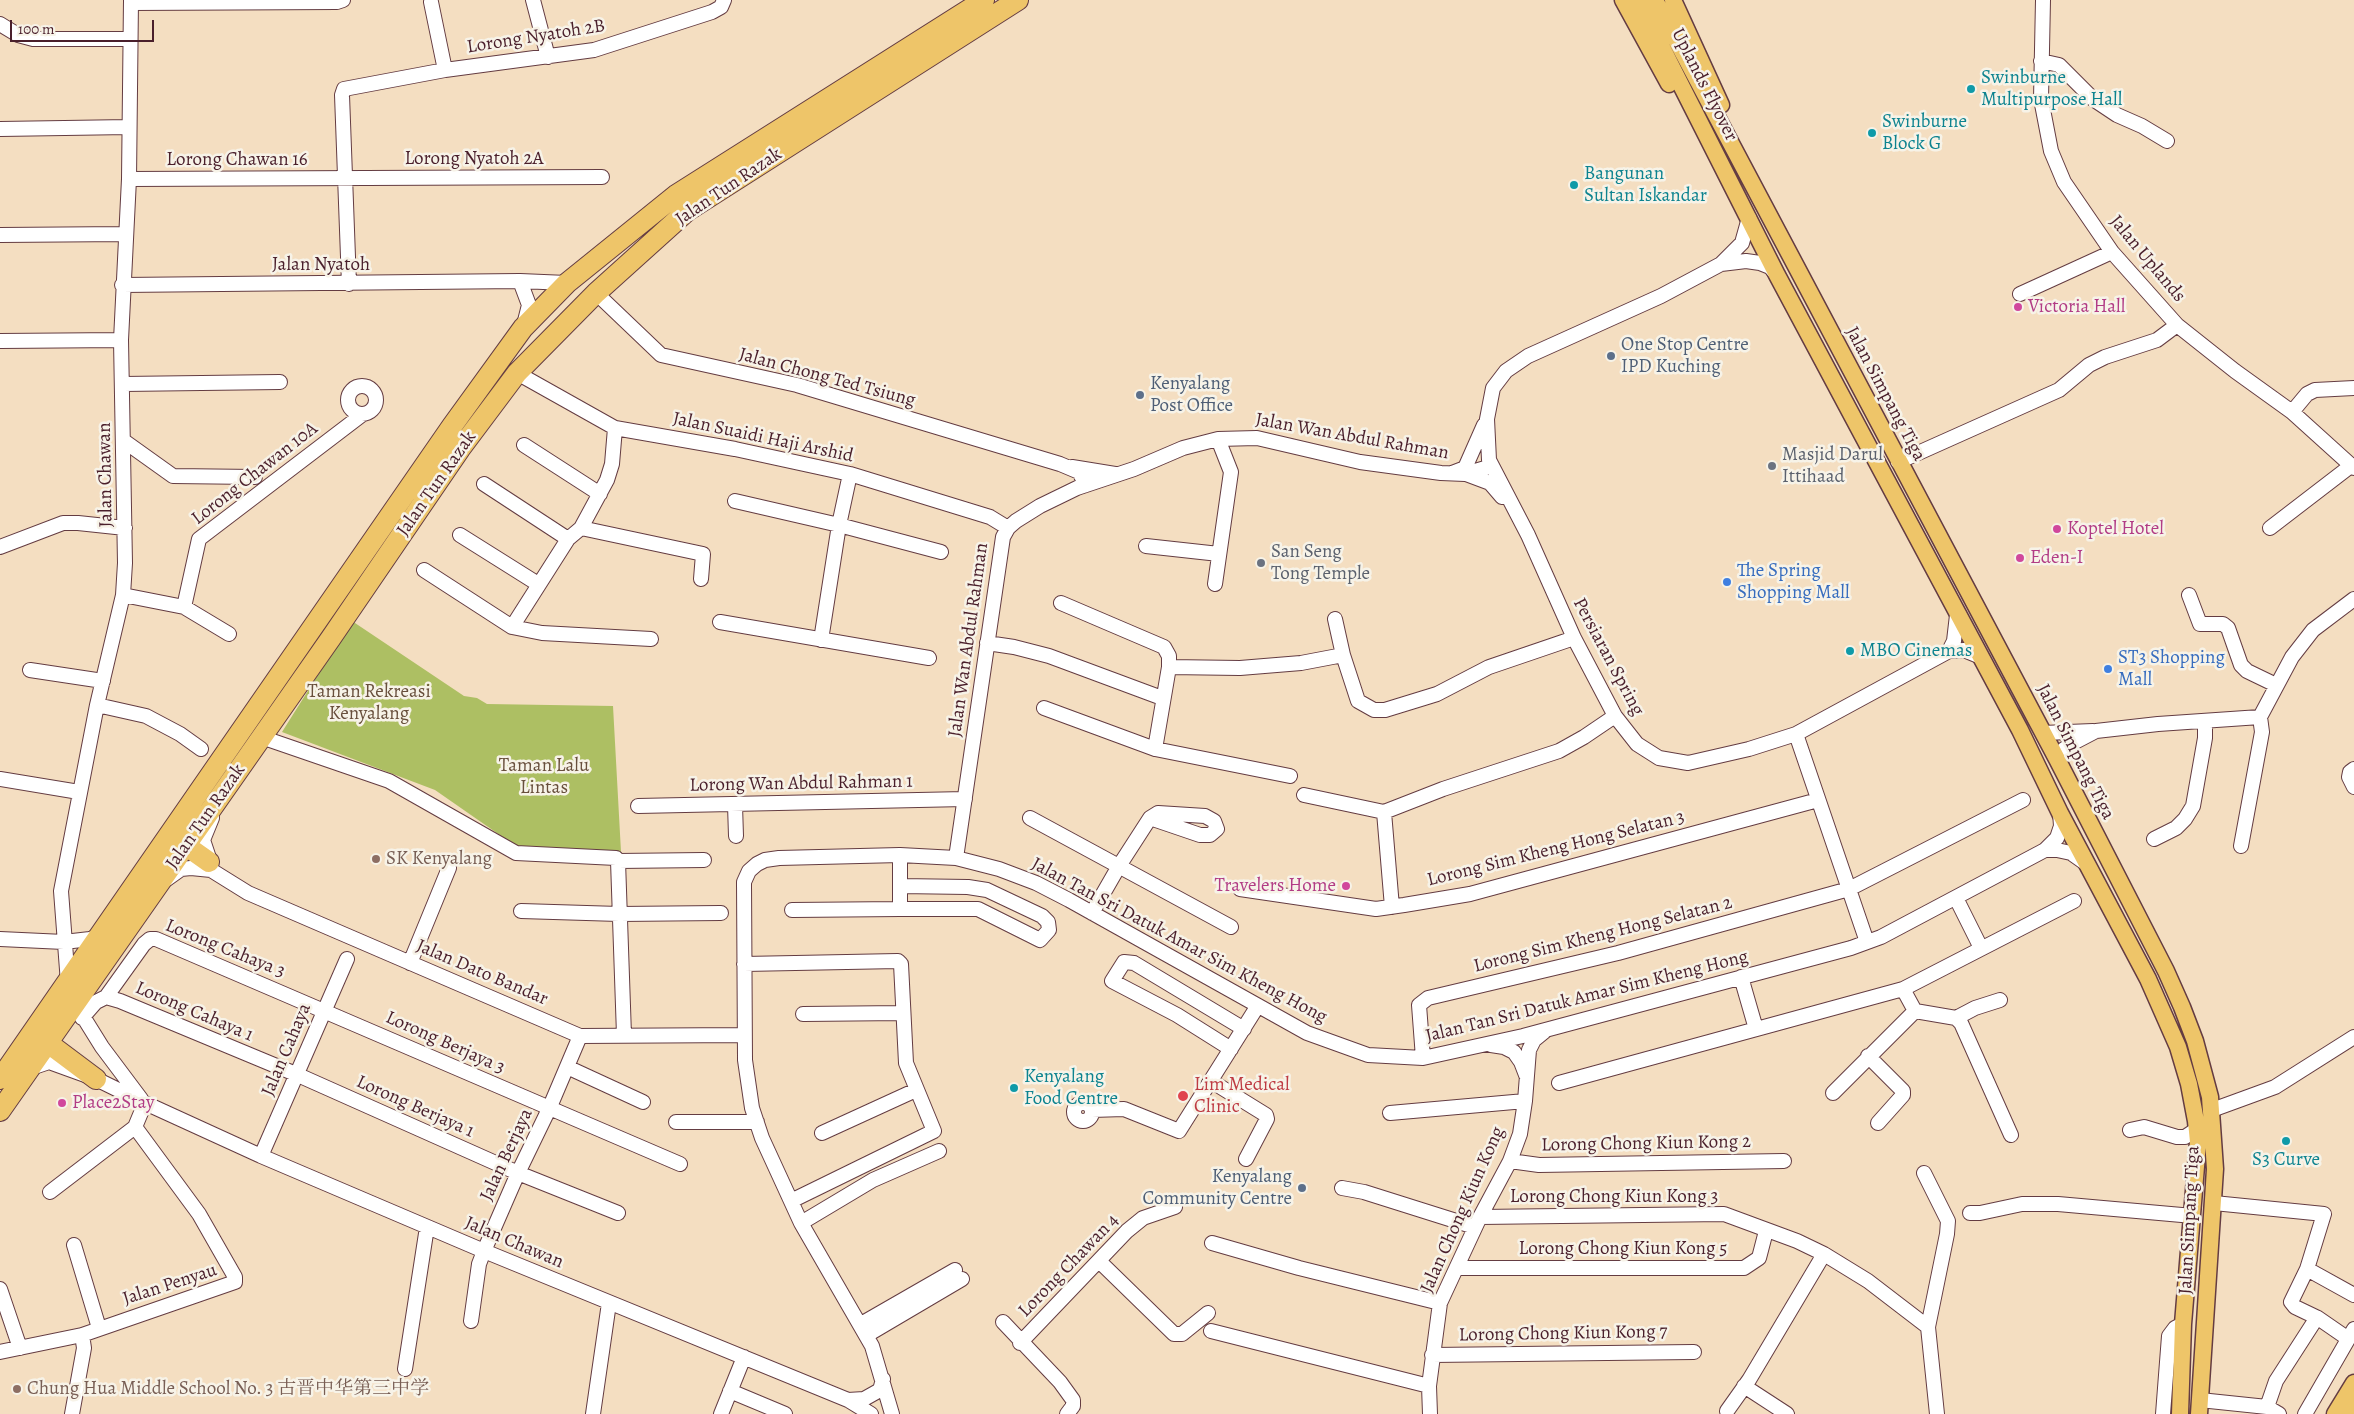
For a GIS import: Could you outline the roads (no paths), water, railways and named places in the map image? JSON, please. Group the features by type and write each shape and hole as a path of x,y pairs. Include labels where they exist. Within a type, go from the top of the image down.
{"highway":[{"name":"Jalan Tun Razak","path":"0,1080 85,960 452,426 523,328 567,283 676,195 984,0"},
{"name":"Jalan Tun Razak","path":"0,1111 48,1044 79,1010 185,845 460,449 517,373 596,293 687,211 1018,0"},
{"path":"85,960 123,916 173,847 185,845 215,869"},
{"path":"43,1018 43,1037 48,1044 101,1081"}],"main road":[{"path":"1623,0 1713,164 1734,189"},
{"name":"Uplands Flyover","path":"1638,0 1720,161"},
{"name":"Uplands Flyover","path":"1655,0 1734,153"},
{"path":"1673,0 1728,118 1749,180"},
{"name":"Jalan Simpang Tiga","path":"1734,153 2043,733 2166,971 2195,1041 2212,1110 2215,1169 2200,1407"},
{"name":"Jalan Simpang Tiga","path":"1720,161 1777,275 2020,730 2060,813 2148,979 2178,1047 2189,1084 2197,1129 2197,1171 2183,1324 2180,1414"},
{"path":"2335,1414 2354,1383"},
{"path":"2348,1414 2354,1405"}],"street":[{"path":"131,2 337,2 343,0"},
{"path":"533,0 548,57"},
{"name":"Lorong Nyatoh 2B","path":"345,178 342,95 344,89 445,70 594,50 628,41 712,12 721,7 724,0"},
{"name":"Jalan Uplands","path":"2043,0 2041,99 2051,151 2064,182 2112,252 2177,325 2235,371 2292,412 2353,467"},
{"name":"Jalan Chawan","path":"68,983 61,891 97,705 123,596 125,528 121,340 122,286 129,179 131,2"},
{"path":"431,2 445,70"},
{"path":"0,24 18,35 33,39 130,39"},
{"path":"2041,61 2059,64 2093,99 2166,141"},
{"path":"0,129 129,126"},
{"name":"Lorong Nyatoh 2A","path":"345,178 602,177"},
{"path":"345,178 349,284"},
{"name":"Lorong Chawan 16","path":"129,179 345,178"},
{"path":"1458,474 1465,468 1487,419 1494,388 1499,378 1520,361 1661,296 1721,264 1742,243 1749,218"},
{"path":"0,235 126,234"},
{"path":"2020,294 2112,252"},
{"path":"1721,264 1746,261 1760,263 1770,267 1777,275"},
{"path":"520,281 529,305 523,328"},
{"name":"Jalan Nyatoh","path":"122,286 520,281 567,283"},
{"name":"Jalan Chong Ted Tsiung","path":"596,293 662,355 797,386 1069,466 1118,474"},
{"path":"1898,462 2059,390 2089,365 2105,357 2157,340 2177,325"},
{"path":"0,341 121,340"},
{"name":"Jalan Suaidi Haji Arshid","path":"517,373 615,428 735,449 850,474 990,517 1008,528"},
{"path":"123,384 280,382"},
{"path":"2292,412 2307,394 2315,390 2354,388"},
{"name":"Lorong Chawan 10A","path":"184,607 199,539 364,414"},
{"path":"1487,419 1487,448 1492,466"},
{"path":"512,626 568,539 581,528 608,480 612,464 615,428"},
{"name":"Jalan Wan Abdul Rahman","path":"956,858 1003,537 1008,528 1026,513 1082,487 1134,469 1183,448 1218,439 1257,438 1360,462 1458,474 1492,466"},
{"path":"1215,584 1231,472 1218,439"},
{"path":"124,441 173,476 255,477"},
{"path":"524,445 600,494"},
{"path":"1069,466 1082,487"},
{"name":"Persiaran Spring","path":"1492,466 1528,535 1574,638 1615,716 1637,744 1660,758 1688,763 1796,734 1949,651"},
{"path":"2270,528 2353,467"},
{"path":"821,640 839,525 850,474"},
{"path":"1458,474 1490,483 1514,510"},
{"path":"484,484 568,539"},
{"path":"735,501 839,525 941,552"},
{"path":"0,547 64,523 125,528"},
{"path":"581,528 703,554 701,580"},
{"path":"460,535 538,584"},
{"path":"1146,546 1220,554"},
{"path":"424,570 512,626 542,633 651,639"},
{"path":"2189,595 2200,624 2222,624 2228,628 2241,666 2247,671 2276,685"},
{"path":"123,596 184,607 229,634"},
{"path":"2241,846 2262,732 2260,717 2292,657 2313,630 2354,600"},
{"path":"1061,603 1164,647 1169,656 1169,667 1162,698 1155,748"},
{"path":"1949,651 1954,641 1957,615"},
{"path":"1335,619 1343,655 1358,701 1374,710 1385,710 1437,694 1489,667 1574,638"},
{"path":"720,622 930,658"},
{"path":"987,643 1014,647 1049,656 1162,698"},
{"path":"1949,651 1964,650 1980,657"},
{"path":"1169,667 1257,666 1300,663 1343,655"},
{"path":"30,670 103,681"},
{"path":"97,705 146,716 180,734 201,749"},
{"path":"1044,708 1155,748 1290,776"},
{"path":"1304,794 1384,812 1443,789 1559,750 1584,737 1615,716"},
{"path":"2043,733 2096,731 2128,726 2260,717"},
{"path":"2154,839 2176,828 2185,819 2193,806 2205,738 2205,721"},
{"path":"2056,759 2064,749 2096,731"},
{"path":"1796,734 1867,942"},
{"path":"261,737 389,781 516,854 611,857 618,861 704,860"},
{"path":"2354,769 2348,777 2354,787"},
{"path":"0,780 79,792"},
{"path":"215,869 203,840 225,788"},
{"name":"Lorong Wan Abdul Rahman 1","path":"638,806 965,799"},
{"name":"Lorong Sim Kheng Hong Selatan 3","path":"1240,889 1376,908 1392,907 1470,894 1818,800"},
{"path":"1849,889 2022,800"},
{"path":"735,805 736,836"},
{"path":"1384,812 1392,907"},
{"name":"Jalan Tan Sri Datuk Amar Sim Kheng Hong","path":"892,1414 883,1379 864,1330 832,1280 801,1223 762,1138 757,1122 745,1060 744,882 757,864 765,860 779,858 900,855 956,858 999,869 1036,883 1257,1007 1308,1033 1352,1051 1385,1057 1423,1058 1548,1029 1867,942 1956,898 2045,850 2057,838 2061,826 2060,813"},
{"path":"1030,818 1231,927"},
{"path":"1092,913 1150,818"},
{"path":"2045,850 2071,853 2088,865"},
{"path":"900,855 900,909"},
{"path":"618,861 624,1035"},
{"name":"Jalan Dato Bandar","path":"158,885 181,870 191,868 215,869 248,893 580,1036 744,1036"},
{"path":"410,963 449,868"},
{"path":"792,910 978,909 1040,940 1049,930 1048,922 1042,916 987,890 959,886 900,886"},
{"name":"Lorong Sim Kheng Hong Selatan 2","path":"1423,1058 1420,1005 1428,998 1618,953 1849,889"},
{"path":"1956,898 1981,948"},
{"path":"1559,1083 1903,989 2074,902"},
{"path":"521,911 619,914 721,913"},
{"path":"0,938 64,942 100,936"},
{"name":"Lorong Cahaya 3","path":"106,997 144,944 156,939 325,1011"},
{"name":"Jalan Cahaya","path":"261,1156 298,1075 347,959"},
{"path":"744,964 898,961 902,969 906,1064 934,1131 791,1201"},
{"path":"1231,1049 1177,1015 1112,981 1124,962 1134,963 1244,1029"},
{"path":"1741,977 1756,1029"},
{"path":"1903,989 1915,1011"},
{"name":"Lorong Cahaya 1","path":"79,1010 106,997 120,1001 298,1075"},
{"path":"1915,1011 1956,1018 1974,1008 2000,1000"},
{"path":"1092,1110 1124,1109 1180,1131 1257,1007"},
{"path":"50,1192 135,1127 145,1104 118,1070 79,1010"},
{"name":"Lorong Berjaya 3","path":"325,1011 549,1110 680,1164"},
{"path":"1833,1093 1915,1011"},
{"path":"803,1014 903,1013"},
{"path":"1956,1018 1968,1035 2011,1135"},
{"name":"Jalan Chong Kiun Kong","path":"1430,1414 1429,1386 1440,1303 1478,1222 1510,1161 1520,1134 1528,1081 1529,1050 1534,1040 1548,1029"},
{"name":"Jalan Berjaya","path":"472,1321 479,1264 518,1173 549,1110 580,1036"},
{"path":"2212,1110 2275,1088 2354,1037"},
{"path":"1489,1044 1504,1047 1514,1052 1521,1062 1528,1081"},
{"path":"1868,1056 1903,1091 1903,1095 1878,1123"},
{"path":"30,1068 49,1062 101,1081 115,1080 118,1070"},
{"path":"567,1066 643,1102"},
{"name":"Lorong Berjaya 1","path":"298,1075 518,1173 618,1212"},
{"name":"Jalan Chawan","path":"101,1081 145,1104 261,1156 484,1252 848,1400 871,1414"},
{"path":"1211,1081 1266,1115 1267,1118 1246,1159"},
{"path":"822,1134 916,1090"},
{"path":"1390,1113 1525,1102"},
{"path":"676,1122 757,1122"},
{"name":"Jalan Penyau","path":"0,1352 82,1335 229,1285 235,1279 199,1214 135,1127"},
{"path":"2130,1130 2144,1127 2177,1138 2185,1137 2197,1129"},
{"path":"801,1223 873,1180 940,1151"},
{"name":"Lorong Chong Kiun Kong 2","path":"1510,1161 1539,1165 1784,1161"},
{"path":"1924,1173 1948,1221 1928,1327 1937,1414"},
{"name":"Lorong Chong Kiun Kong 3","path":"1342,1188 1478,1222 1724,1214 1797,1241 1824,1254 1868,1281 1928,1327"},
{"path":"2214,1203 2324,1214 2307,1269 2291,1302 2295,1307 2351,1333 2305,1414"},
{"path":"1970,1213 1980,1213 2022,1204 2058,1204 2193,1216"},
{"name":"Lorong Chawan 4","path":"1020,1343 1136,1223 1174,1207"},
{"path":"405,1369 427,1227"},
{"name":"Lorong Chong Kiun Kong 5","path":"1457,1268 1744,1268 1759,1258 1766,1231"},
{"path":"1212,1242 1299,1268 1440,1303"},
{"path":"74,1245 100,1328"},
{"path":"1727,1411 1824,1254"},
{"path":"1100,1261 1174,1334 1182,1334 1208,1313"},
{"path":"2307,1269 2354,1295"},
{"path":"864,1330 958,1274"},
{"path":"0,1290 20,1348"},
{"path":"593,1414 609,1303"},
{"path":"2200,1407 2273,1410 2276,1381 2301,1339 2318,1318"},
{"path":"1003,1322 1020,1343 1060,1382 1073,1400 1073,1406 1067,1414"},
{"path":"2164,1414 2169,1336 2175,1328 2183,1324"},
{"path":"1211,1331 1429,1386"},
{"path":"72,1414 84,1348 82,1335"},
{"name":"Lorong Chong Kiun Kong 7","path":"1432,1355 1694,1352"},
{"path":"721,1414 744,1357"},
{"path":"848,1400 864,1399 880,1390 883,1379"},
{"path":"1744,1386 1787,1414"},
{"path":"730,1391 785,1414"}],"place":[{"name":"Swinburne Multipurpose Hall","path":"1971,89"},
{"name":"Swinburne Block G","path":"1872,133"},
{"name":"Bangunan Sultan Iskandar","path":"1574,185"},
{"name":"Victoria Hall","path":"2018,307"},
{"name":"One Stop Centre IPD Kuching","path":"1611,356"},
{"name":"Kenyalang Post Office","path":"1140,395"},
{"name":"Masjid Darul Ittihaad","path":"1772,466"},
{"name":"Koptel Hotel","path":"2057,529"},
{"name":"Eden-I","path":"2020,558"},
{"name":"San Seng Tong Temple","path":"1261,563"},
{"name":"The Spring Shopping Mall","path":"1727,582"},
{"name":"MBO Cinemas","path":"1850,651"},
{"name":"ST3 Shopping Mall","path":"2108,669"},
{"name":"SK Kenyalang","path":"376,859"},
{"name":"Travelers Home","path":"1346,886"},
{"name":"Kenyalang Food Centre","path":"1014,1088"},
{"name":"Lim Medical Clinic","path":"1183,1096"},
{"name":"Place2Stay","path":"62,1103"},
{"name":"S3 Curve","path":"2286,1141"},
{"name":"Kenyalang Community Centre","path":"1302,1188"},
{"name":"Chung Hua Middle School No. 3 古晋中华第三中学","path":"17,1389"}],"park label":[{"name":"Taman Rekreasi Kenyalang","path":"369,703"},
{"name":"Taman Lalu Lintas","path":"544,777"}]}
